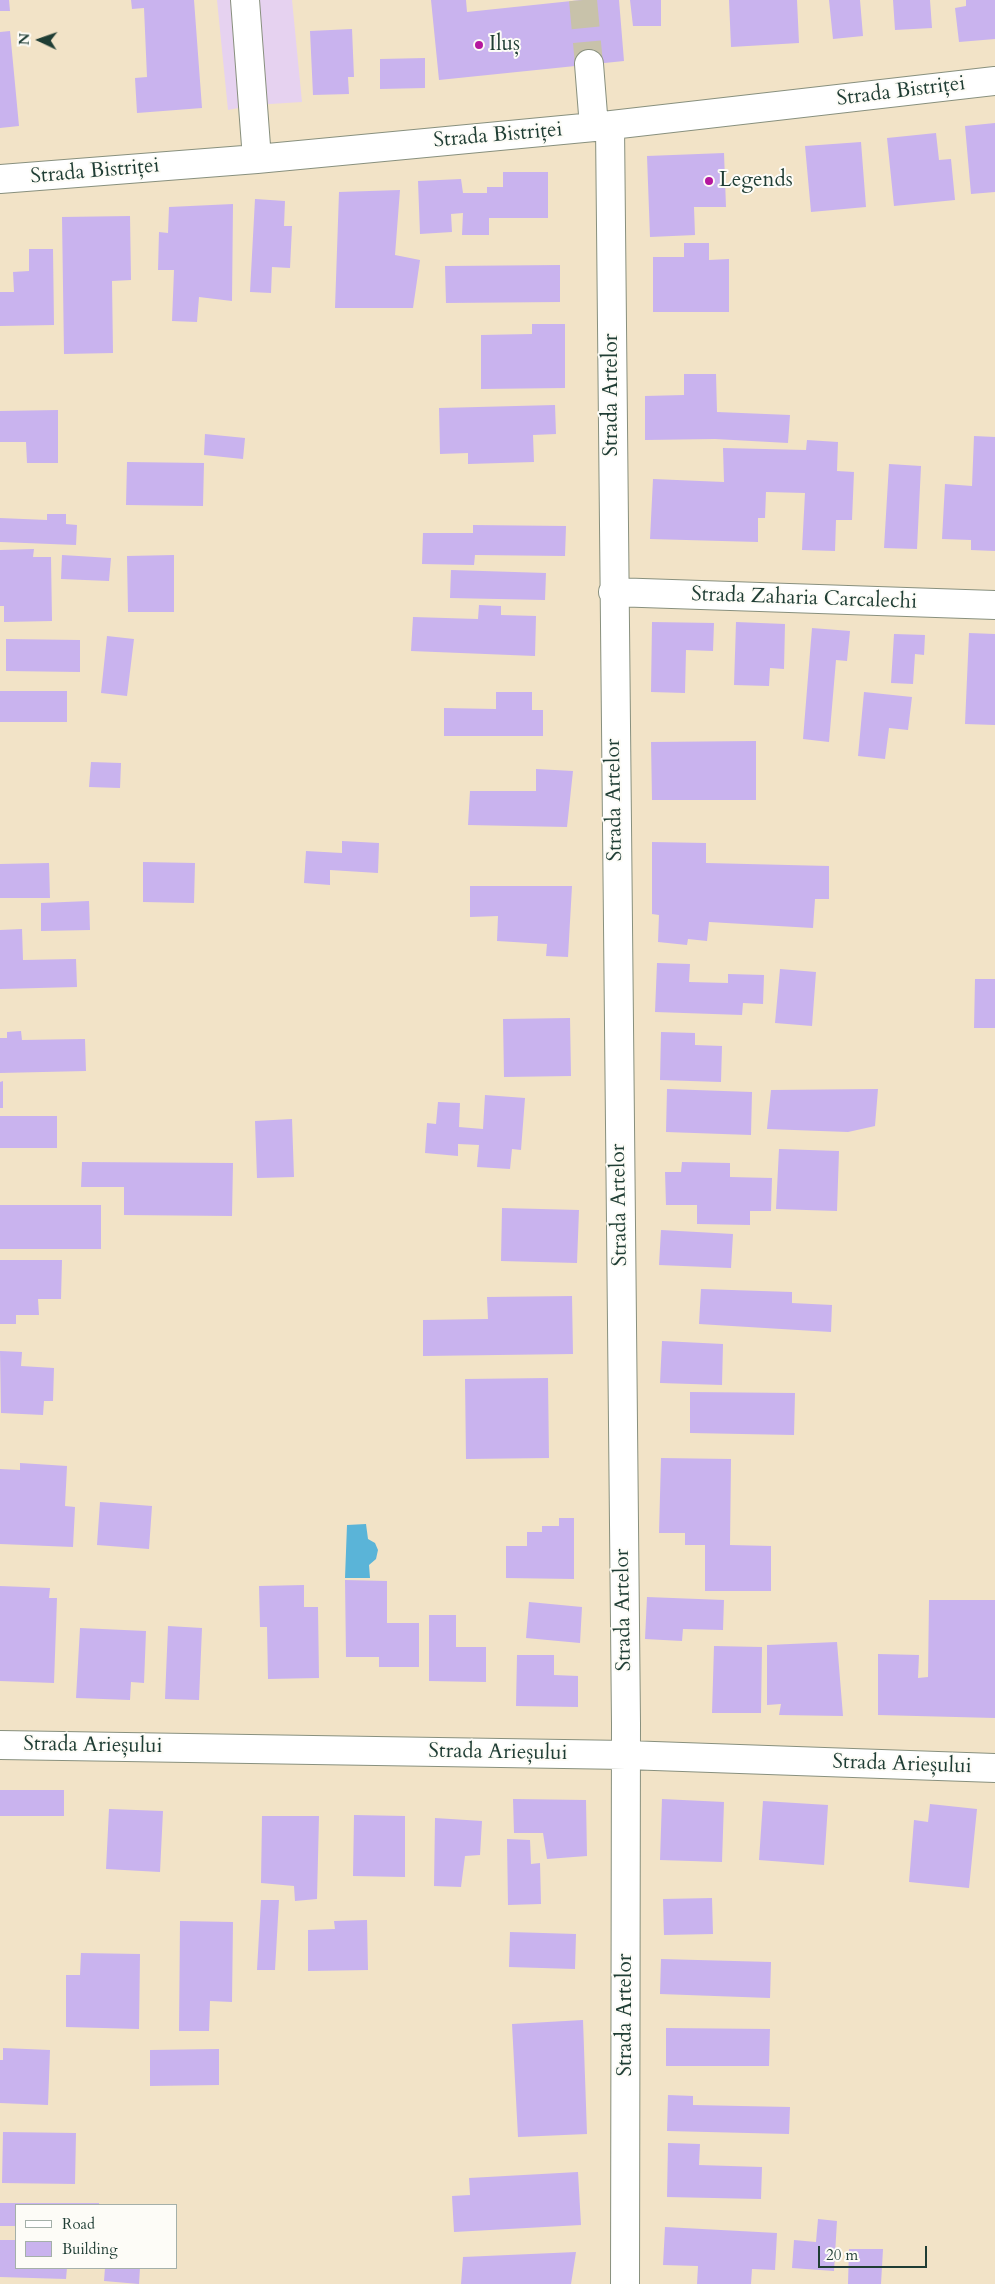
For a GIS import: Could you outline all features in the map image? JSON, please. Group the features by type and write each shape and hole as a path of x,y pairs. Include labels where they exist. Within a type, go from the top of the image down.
{"street":[{"path":"245,0 257,159"},
{"name":"Strada Artelor","path":"589,64 602,127 613,592 626,1755 625,2284"},
{"name":"Strada Bistriței","path":"0,179 257,159 602,127 995,81"},
{"name":"Strada Zaharia Carcalechi","path":"613,592 995,605"},
{"name":"Strada Arieșului","path":"0,1745 626,1755 995,1768"}],"shaded area":[{"path":"217,0 292,0 302,102 254,105 228,110"}],"water":[{"path":"366,1524 368,1539 375,1543 378,1550 376,1559 369,1565 370,1578 345,1578 347,1525"}],"building":[{"path":"0,0 9,0 10,11 0,11"},
{"path":"131,0 194,0 202,108 137,113 135,78 147,77 144,8 132,9"},
{"path":"431,0 466,0 467,12 581,0 619,0 624,61 439,80"},
{"path":"630,0 661,0 661,26 633,26"},
{"path":"729,0 797,0 799,43 731,47"},
{"path":"829,0 860,0 863,36 833,39"},
{"path":"893,0 930,0 932,28 895,30"},
{"path":"966,0 995,0 995,39 959,42 955,8 966,6"},
{"path":"352,29 354,77 348,77 349,94 313,95 310,31"},
{"path":"10,31 19,126 0,128 0,32"},
{"path":"425,58 425,88 380,89 380,59"},
{"path":"995,123 995,192 971,194 965,126"},
{"path":"936,133 939,160 951,159 955,200 894,206 887,138"},
{"path":"861,142 866,207 811,212 805,146"},
{"path":"724,153 726,207 694,207 695,235 650,237 647,156"},
{"path":"503,172 548,172 548,218 489,218 489,235 462,235 463,213 451,214 452,232 420,234 418,181 461,179 463,193 487,193 487,187 503,187"},
{"path":"400,190 395,255 420,260 413,308 335,308 339,192"},
{"path":"255,199 285,201 284,226 292,226 290,268 272,267 271,293 250,292"},
{"path":"233,204 232,301 199,297 197,322 172,321 174,270 158,270 159,232 168,233 169,207"},
{"path":"130,216 131,280 112,281 113,353 64,354 62,217"},
{"path":"684,243 709,243 709,260 729,259 729,312 653,312 653,257 684,257"},
{"path":"29,249 53,249 54,325 0,326 0,292 14,292 13,272 29,271"},
{"path":"560,265 560,302 446,303 445,266"},
{"path":"532,324 565,324 565,388 481,389 481,335 532,334"},
{"path":"684,374 716,374 717,412 790,415 788,443 715,439 645,440 645,396 684,395"},
{"path":"555,405 556,434 533,435 534,462 468,464 468,453 440,454 439,408"},
{"path":"58,410 58,463 27,463 26,442 0,442 0,411"},
{"path":"205,434 245,438 243,459 204,455"},
{"path":"974,436 995,437 995,551 971,550 971,540 942,539 945,484 972,486"},
{"path":"807,440 838,442 837,471 854,472 852,520 836,520 835,551 802,550 805,493 766,492 765,518 758,518 758,542 650,539 653,479 724,482 723,448 806,450"},
{"path":"127,462 204,463 203,506 126,505"},
{"path":"889,464 921,466 917,549 884,548"},
{"path":"47,514 66,514 66,524 77,525 76,545 0,542 0,518 47,520"},
{"path":"473,525 566,526 565,556 475,555 474,565 422,564 423,533 473,533"},
{"path":"34,549 33,557 51,557 52,621 4,622 4,606 0,606 0,550"},
{"path":"62,555 111,558 109,581 61,579"},
{"path":"174,555 174,612 128,612 127,556"},
{"path":"451,570 546,573 545,600 450,598"},
{"path":"479,605 501,606 501,615 536,616 535,656 411,651 413,617 478,619"},
{"path":"652,622 714,623 713,651 686,650 685,693 651,692"},
{"path":"736,622 785,624 784,669 770,668 769,686 734,685"},
{"path":"812,628 850,631 847,661 836,660 829,742 803,739"},
{"path":"969,633 995,634 995,725 965,724"},
{"path":"894,634 925,635 924,655 915,654 913,684 891,683"},
{"path":"107,636 134,639 127,696 101,693"},
{"path":"6,639 80,640 80,672 6,671"},
{"path":"0,691 67,691 67,722 0,722"},
{"path":"496,692 532,692 532,710 543,710 543,736 444,736 444,708 496,709"},
{"path":"864,692 912,697 908,730 889,728 885,759 858,756"},
{"path":"756,741 756,800 652,800 651,742"},
{"path":"91,762 121,763 120,788 89,787"},
{"path":"536,769 573,771 567,827 468,825 470,791 536,791"},
{"path":"342,841 379,843 378,873 330,870 330,885 304,883 306,851 342,853"},
{"path":"652,842 706,843 706,863 829,866 829,899 815,899 813,928 709,922 707,941 688,939 687,945 658,942 659,915 652,914"},
{"path":"143,862 195,863 194,903 143,902"},
{"path":"49,863 50,898 0,898 0,864"},
{"path":"470,886 572,886 568,957 546,956 547,944 497,941 498,916 470,917"},
{"path":"89,901 90,930 41,931 41,903"},
{"path":"22,929 23,960 76,959 77,987 0,989 0,930"},
{"path":"657,963 690,964 689,982 728,983 728,974 764,975 763,1004 743,1003 742,1015 655,1012"},
{"path":"780,969 816,972 812,1026 775,1023"},
{"path":"975,979 995,979 995,1028 974,1028"},
{"path":"570,1018 571,1076 504,1077 503,1019"},
{"path":"21,1031 22,1040 85,1039 86,1071 0,1073 0,1038 7,1038 7,1032"},
{"path":"661,1032 695,1033 695,1045 722,1046 721,1082 660,1080"},
{"path":"3,1081 3,1108 0,1108 0,1082"},
{"path":"667,1089 752,1092 751,1135 666,1132"},
{"path":"878,1089 875,1126 848,1132 767,1129 771,1090"},
{"path":"485,1095 525,1098 521,1150 512,1149 510,1169 477,1167 479,1145 458,1144 458,1156 425,1153 427,1123 436,1124 438,1102 460,1103 459,1127 483,1129"},
{"path":"0,1116 57,1116 57,1148 0,1148"},
{"path":"292,1119 294,1177 257,1178 255,1121"},
{"path":"779,1149 839,1151 837,1211 776,1209"},
{"path":"82,1162 233,1163 232,1216 124,1215 124,1187 81,1187"},
{"path":"682,1162 730,1163 730,1177 772,1178 771,1211 750,1211 750,1225 697,1224 697,1205 666,1205 665,1172 681,1172"},
{"path":"0,1205 101,1205 101,1249 0,1249"},
{"path":"502,1208 579,1210 577,1263 501,1261"},
{"path":"661,1230 733,1234 731,1268 659,1265"},
{"path":"0,1260 62,1260 61,1299 38,1299 39,1315 16,1315 16,1324 0,1324"},
{"path":"701,1289 792,1292 792,1303 832,1305 831,1332 699,1324"},
{"path":"572,1296 573,1354 423,1356 423,1320 488,1319 487,1297"},
{"path":"662,1341 723,1344 722,1385 660,1383"},
{"path":"0,1351 22,1352 21,1366 54,1368 53,1401 44,1401 43,1415 1,1413"},
{"path":"548,1378 549,1458 466,1459 465,1379"},
{"path":"690,1392 795,1393 794,1435 690,1433"},
{"path":"661,1458 731,1459 730,1545 771,1546 771,1591 705,1591 705,1545 685,1545 685,1533 659,1533"},
{"path":"20,1463 67,1466 65,1506 75,1507 73,1547 0,1544 0,1469 20,1470"},
{"path":"100,1502 152,1506 149,1549 97,1545"},
{"path":"559,1518 574,1518 574,1579 506,1578 506,1546 527,1546 527,1532 542,1532 542,1526 559,1526"},
{"path":"345,1580 387,1581 387,1623 419,1623 419,1667 379,1667 379,1657 346,1657"},
{"path":"304,1585 304,1607 318,1607 319,1678 268,1679 267,1627 260,1627 259,1586"},
{"path":"0,1586 50,1588 49,1598 57,1598 54,1683 0,1681"},
{"path":"647,1597 724,1600 723,1630 683,1629 682,1641 645,1639"},
{"path":"929,1600 995,1600 995,1718 878,1715 878,1654 919,1655 918,1678 928,1677"},
{"path":"529,1602 582,1607 580,1643 526,1638"},
{"path":"429,1615 456,1615 456,1647 486,1647 486,1682 429,1681"},
{"path":"168,1626 202,1628 199,1700 165,1699"},
{"path":"80,1628 146,1631 144,1683 131,1682 130,1700 76,1698"},
{"path":"837,1642 843,1716 779,1715 781,1704 767,1705 767,1645"},
{"path":"714,1646 762,1647 761,1713 712,1713"},
{"path":"517,1655 554,1655 554,1675 578,1676 578,1707 516,1706"},
{"path":"0,1790 64,1790 64,1816 0,1816"},
{"path":"513,1799 586,1800 587,1856 547,1859 543,1833 514,1833"},
{"path":"662,1799 724,1802 722,1862 660,1860"},
{"path":"763,1801 828,1805 824,1865 759,1860"},
{"path":"930,1804 977,1809 969,1888 909,1882 914,1820 928,1822"},
{"path":"109,1809 163,1811 160,1872 106,1869"},
{"path":"354,1815 405,1816 405,1877 353,1876"},
{"path":"262,1816 319,1816 317,1899 295,1901 294,1886 261,1883"},
{"path":"435,1818 482,1821 480,1855 465,1856 461,1887 434,1886"},
{"path":"507,1839 530,1840 531,1864 540,1863 541,1904 508,1905"},
{"path":"712,1898 713,1934 664,1935 663,1899"},
{"path":"261,1900 279,1900 275,1970 257,1970"},
{"path":"367,1920 368,1970 308,1971 308,1930 335,1929 334,1921"},
{"path":"180,1921 233,1922 232,2002 210,2001 209,2031 179,2031"},
{"path":"510,1932 576,1934 575,1969 509,1967"},
{"path":"81,1953 140,1954 139,2029 66,2027 66,1975 80,1975"},
{"path":"661,1959 771,1962 770,1998 660,1994"},
{"path":"583,2020 587,2134 518,2137 512,2024"},
{"path":"666,2028 770,2029 769,2066 666,2066"},
{"path":"3,2048 50,2050 48,2105 0,2103 0,2060 3,2060"},
{"path":"219,2049 219,2085 150,2086 150,2050"},
{"path":"668,2095 693,2096 693,2105 790,2107 789,2134 667,2131"},
{"path":"3,2132 76,2133 75,2184 2,2183"},
{"path":"668,2143 700,2144 699,2165 762,2167 761,2199 667,2197"},
{"path":"578,2172 581,2225 454,2232 452,2196 470,2195 469,2178"},
{"path":"0,2203 99,2203 15,2204 15,2226 0,2226"},
{"path":"818,2219 837,2221 834,2271 792,2268 794,2240 816,2242"},
{"path":"665,2227 777,2233 775,2270 752,2269 751,2284 697,2284 698,2266 663,2265"},
{"path":"0,2240 15,2240 15,2269 67,2269 66,2279 0,2277"},
{"path":"849,2249 883,2249 881,2284 848,2284"},
{"path":"576,2252 571,2284 461,2284 463,2257"},
{"path":"105,2269 140,2269 139,2284 104,2281"}],"tunnel":[{"path":"583,0 589,64"}],"place":[{"name":"Iluș","path":"479,45"},
{"name":"Legends","path":"709,181"}]}
